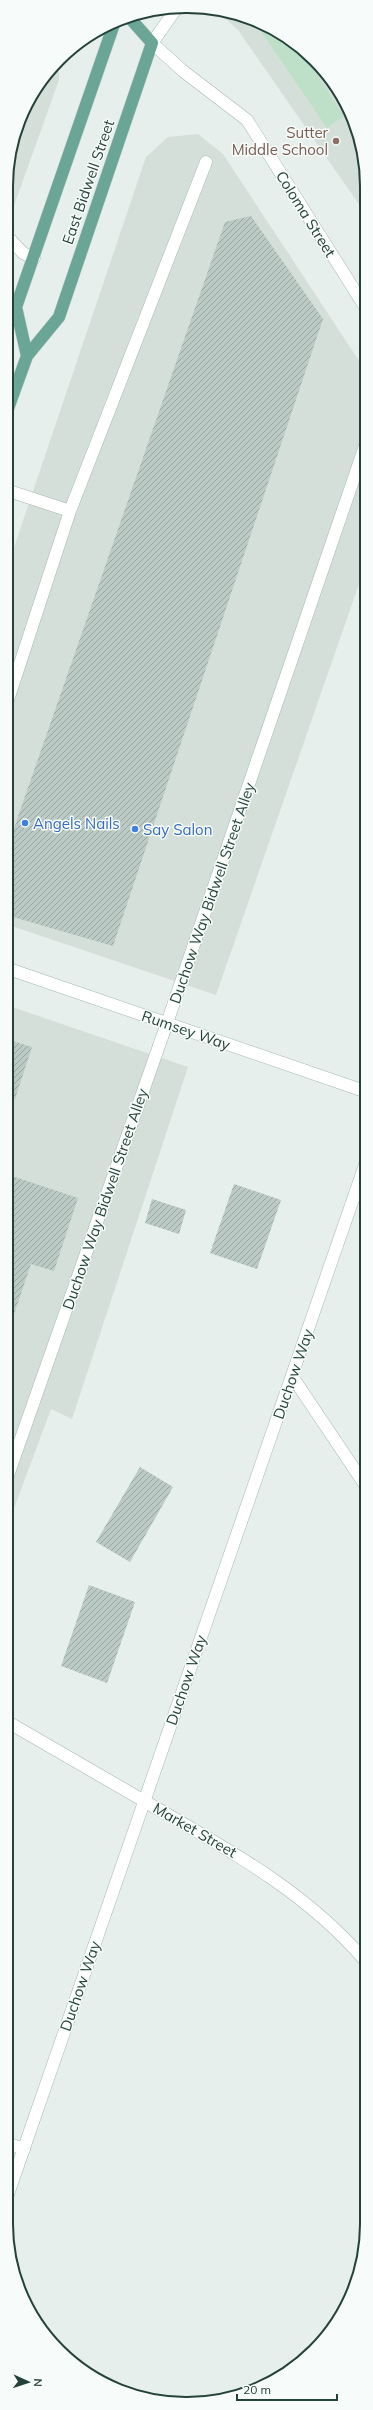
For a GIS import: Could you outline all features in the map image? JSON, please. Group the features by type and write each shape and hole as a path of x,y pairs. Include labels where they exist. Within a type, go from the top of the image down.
{"main road":[{"path":"133,21 152,43"},
{"name":"East Bidwell Street","path":"28,356 16,307 112,30"},
{"name":"East Bidwell Street","path":"13,396 28,356 59,317 152,43"}],"street":[{"path":"152,43 173,13"},
{"name":"Coloma Street","path":"152,43 183,71 247,120 360,299"},
{"path":"13,685 70,511 206,162"},
{"path":"13,242 23,253 34,258"},
{"name":"Duchow Way Bidwell Street Alley","path":"13,1461 167,1023 360,460"},
{"path":"13,492 70,511"},
{"name":"Rumsey Way","path":"13,970 360,1090"},
{"name":"Duchow Way","path":"13,2180 360,1179"},
{"path":"292,1376 360,1478"},
{"name":"Market Street","path":"13,1725 274,1878 319,1914 360,1955"},
{"path":"13,2145 24,2149"}],"shaded area":[{"name":"Sutter Middle School","path":"224,17 253,26 283,42 301,56 317,72 331,90 347,120 357,153 360,175 360,206 238,30"},
{"path":"59,69 59,80 13,208 14,164 22,131 36,100"},
{"path":"198,134 223,154 360,362 360,581 216,995 13,926 13,550 146,157 168,137"},
{"path":"13,1007 188,1067 72,1419 51,1409 13,1511"}],"green space":[{"path":"260,29 283,42 301,56 317,74 344,116 327,128"}],"building":[{"path":"251,216 323,319 113,946 13,917 13,831 225,222"},
{"path":"13,1041 32,1047 15,1099 13,1098"},
{"path":"13,1176 78,1198 54,1271 31,1264 13,1317"},
{"path":"234,1184 281,1200 257,1269 210,1253"},
{"path":"152,1199 186,1210 179,1234 145,1223"},
{"path":"140,1467 173,1487 130,1562 96,1542"},
{"path":"89,1585 135,1602 107,1683 61,1666"}],"place":[{"name":"Sutter Middle School","path":"336,141"},
{"name":"Angels Nails","path":"25,823"},
{"name":"Say Salon","path":"135,829"}]}
